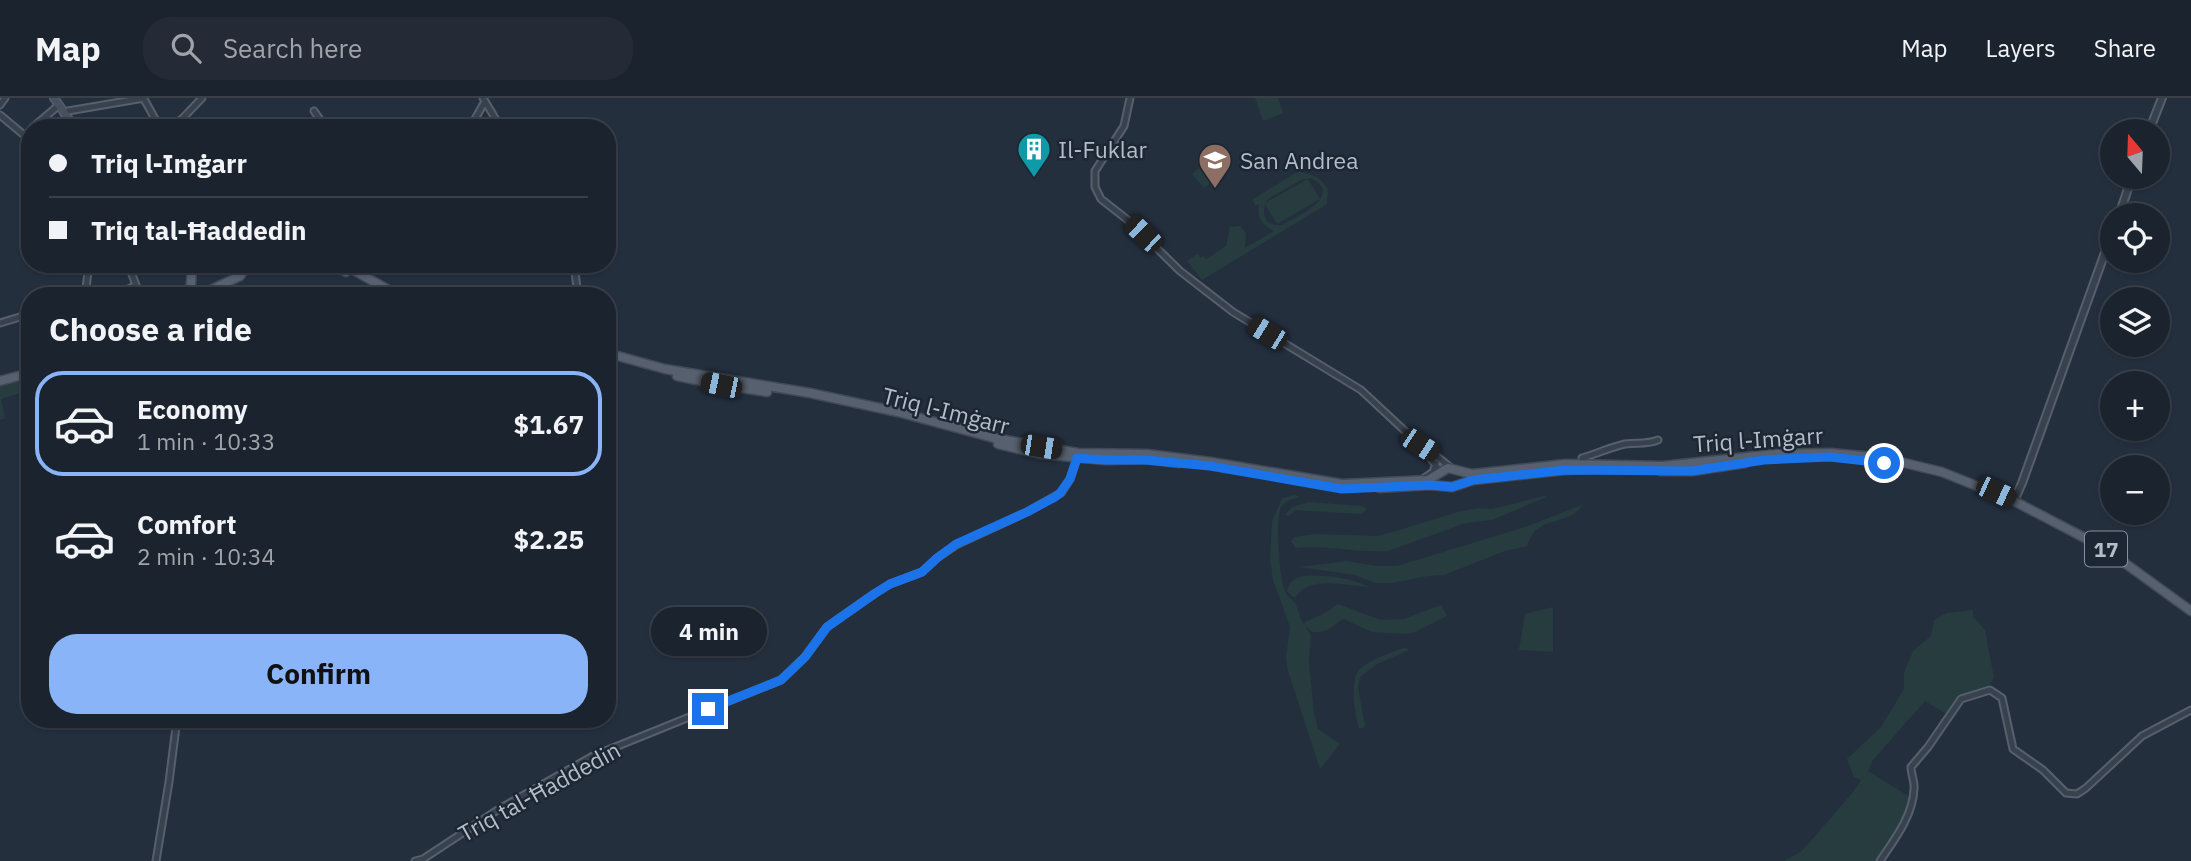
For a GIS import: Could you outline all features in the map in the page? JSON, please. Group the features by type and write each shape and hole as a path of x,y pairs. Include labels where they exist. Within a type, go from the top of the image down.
{"main road":[{"path":"58,100 69,119"},
{"path":"191,285 192,273"},
{"path":"217,287 242,273"},
{"path":"348,273 373,287"},
{"path":"359,273 384,287"},
{"name":"Triq l-Imġarr","path":"616,357 665,369 861,403 994,438 1053,449 1078,453 1147,454 1211,461 1300,479 1342,484 1428,480 1455,470 1472,474 1582,464 1663,466 1775,454 1849,454 1884,458 1942,472 2014,501 2104,548 2191,613"},
{"name":"Triq l-Imġarr","path":"616,357 721,385 810,397 895,416 1039,454 1210,466 1342,489 1444,485 1452,487 1473,480 1565,470 1692,471 1764,460 1830,457 1884,463 1939,476 1994,496 2032,514 2104,554 2191,613"},
{"path":"0,381 21,375"},
{"path":"1455,470 1459,477 1455,485"},
{"path":"1441,473 1440,480 1444,485"}],"street":[{"path":"0,106 5,98"},
{"path":"63,119 66,115 144,98 155,119"},
{"path":"182,119 202,98"},
{"path":"1130,98 1124,126 1095,171 1095,187 1101,199 1129,221 1180,271 1233,312 1361,390 1420,445 1441,473"},
{"path":"2154,119 2162,98"},
{"path":"40,119 58,100"},
{"path":"475,119 484,101"},
{"path":"484,101 495,119"},
{"path":"314,111 320,119"},
{"path":"0,115 21,127"},
{"path":"2014,501 2100,266"},
{"path":"0,323 21,317"},
{"path":"1582,464 1582,458 1623,445 1645,445 1658,440"},
{"path":"1420,445 1455,470"},
{"name":"Triq tal-Ħaddedin","path":"415,861 426,859 499,809 593,756 781,680 805,657 827,627 874,594 890,584 922,572 956,544 1027,512 1060,493 1070,479 1077,458"},
{"path":"1421,480 1433,472 1436,463"},
{"path":"1880,861 1903,824 1913,797 1911,767 1963,698 1990,690 1999,695 2002,698 2013,749 2043,770 2064,792 2072,795 2086,788 2145,734 2191,710"},
{"path":"156,861 176,728"}],"green space":[{"path":"1255,98 1278,98 1283,113 1263,121"},
{"path":"1220,150 1232,164 1204,188 1192,174"},
{"path":"1299,171 1319,178 1328,189 1327,204 1202,280 1187,261 1197,254 1206,259 1226,246 1230,227 1240,226 1246,233 1245,248 1274,231 1261,220 1259,204 1255,206 1253,199","holes":["1311,178 1320,185 1323,192 1320,199 1308,179 1265,203 1301,180","1320,199 1315,205 1282,225 1269,223 1264,213 1265,204 1277,224"]},
{"path":"21,380 21,393 1,399 5,418 0,420 0,386"},
{"path":"1295,495 1300,497 1287,501 1281,507 1278,524 1279,550 1281,576 1287,595 1295,603 1304,625 1338,604 1381,620 1404,619 1441,605 1447,616 1415,632 1404,634 1372,632 1343,619 1322,631 1312,632 1305,626 1311,635 1309,662 1318,729 1340,744 1320,769 1288,671 1286,658 1290,627 1273,580 1270,558 1272,522 1282,498"},
{"path":"1547,497 1492,520 1466,523 1388,551 1296,548 1291,541 1294,537 1314,534 1379,536 1458,512 1479,508 1492,509"},
{"path":"1309,502 1362,506 1367,509 1360,514 1295,510 1289,516 1285,515 1292,507"},
{"path":"1582,505 1573,514 1541,526 1532,535 1527,546 1505,551 1444,575 1376,583 1354,575 1300,567 1347,561 1397,566 1525,527"},
{"path":"1303,576 1337,577 1370,587 1320,584 1310,586 1293,597 1287,591 1289,585"},
{"path":"1553,607 1553,652 1519,650 1525,614"},
{"path":"1973,610 1973,617 1985,630 1994,678 1988,687 1960,697 1946,714 1925,701 1873,760 1868,771 1910,797 1904,822 1878,861 1784,861 1802,851 1861,780 1854,777 1847,759 1881,727 1904,689 1904,673 1913,651 1931,636 1934,620 1947,613"},
{"path":"1400,649 1409,650 1377,664 1360,677 1358,687 1365,727 1359,729 1354,698 1357,674 1369,663"}],"place":[{"name":"Il-Fuklar","path":"1034,179"},
{"name":"San Andrea","path":"1215,190"}],"route":[{"path":"708,709 781,680 805,657 827,627 874,594 898,580 922,572 956,544 1055,497 1070,479 1077,458 1146,460 1210,466 1342,489 1430,485 1452,487 1473,480 1565,470 1692,471 1764,460 1830,457 1884,463"}]}
